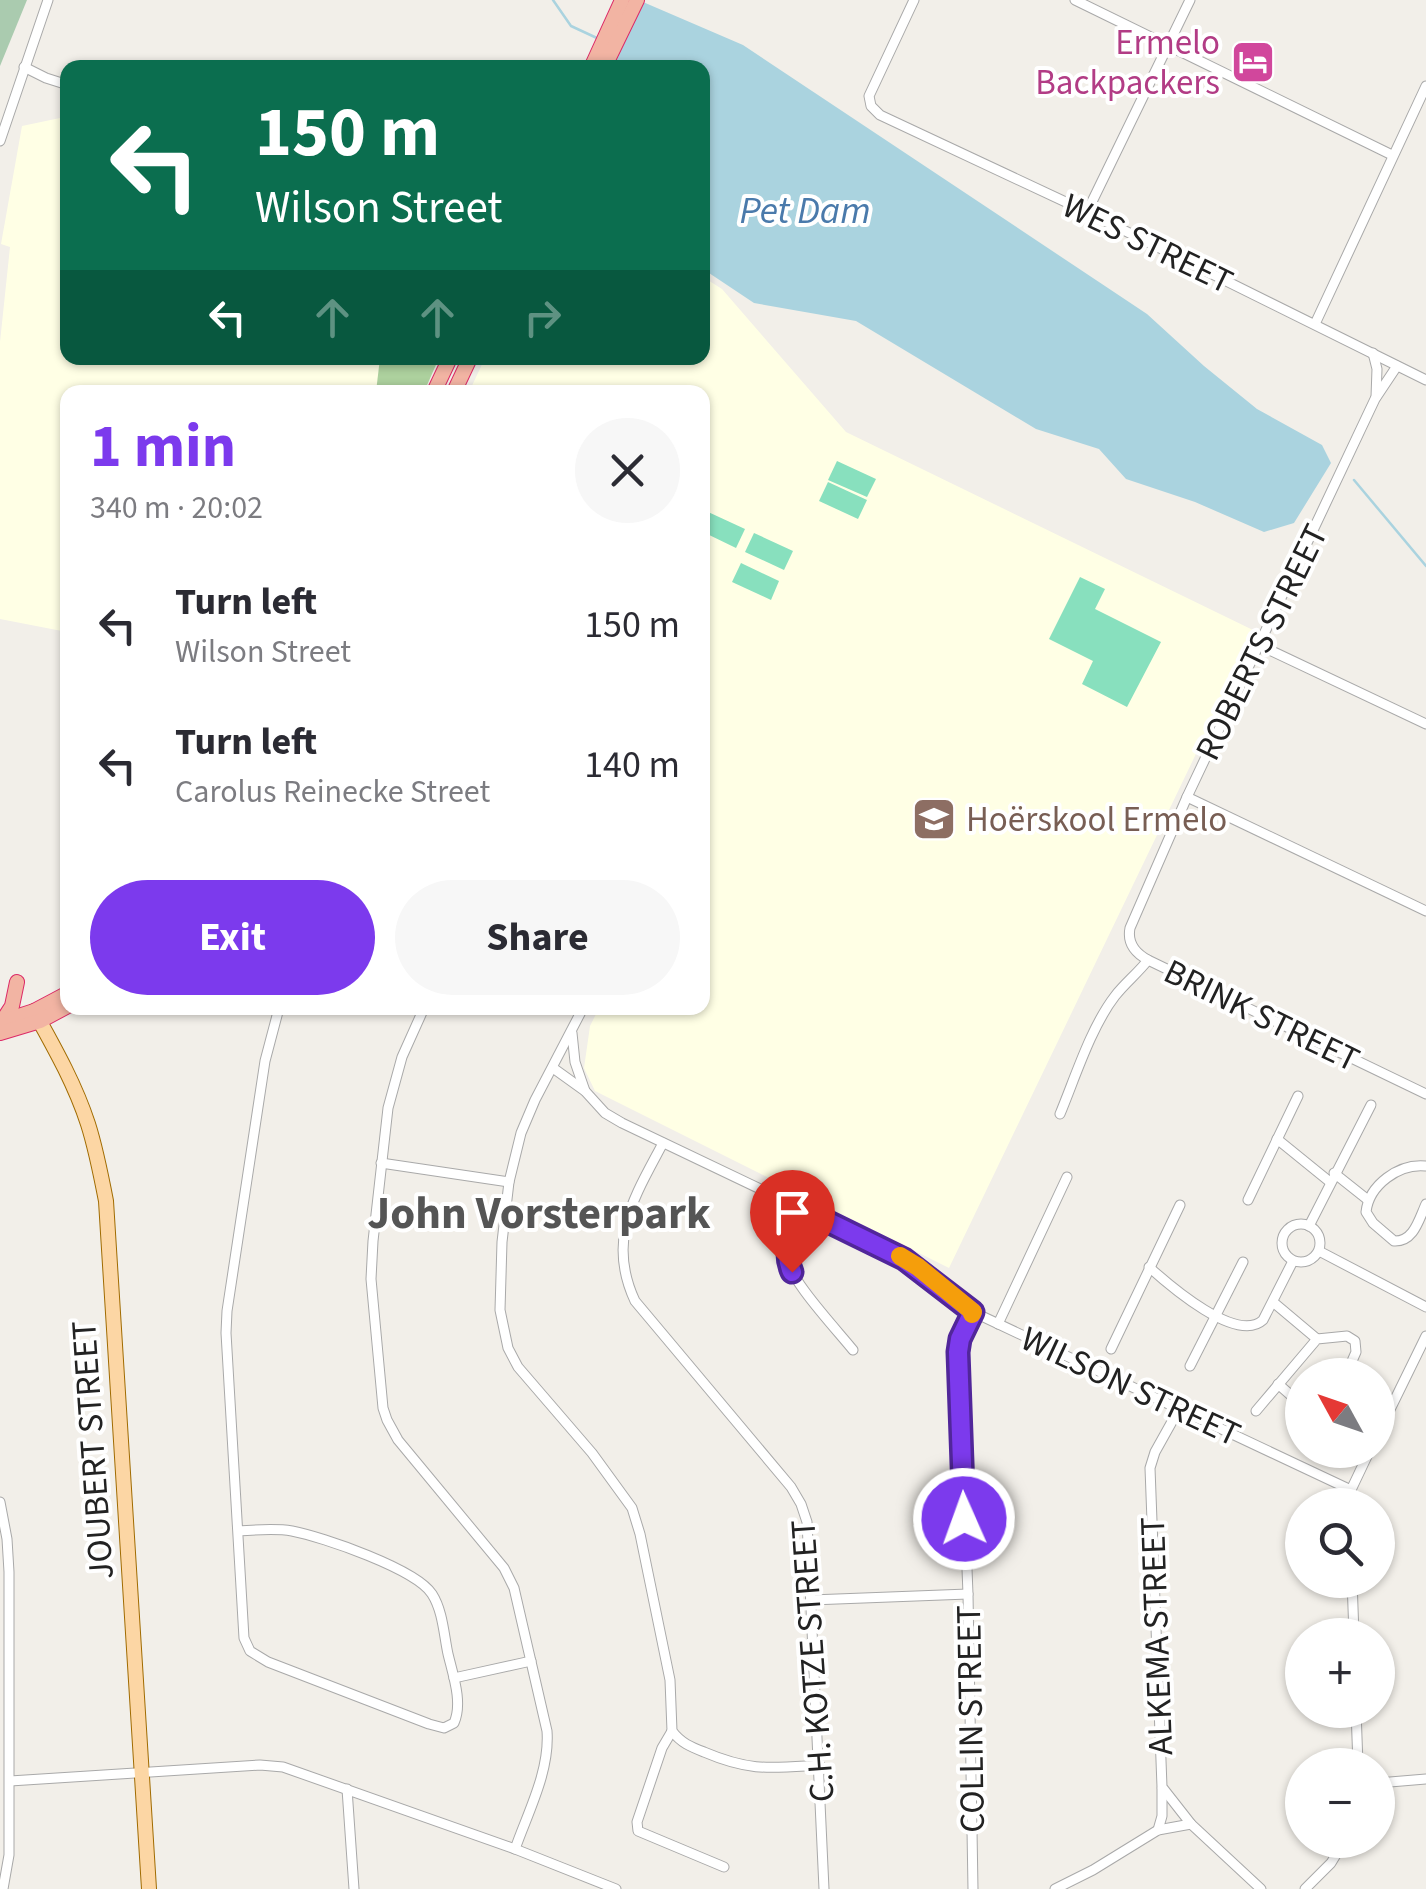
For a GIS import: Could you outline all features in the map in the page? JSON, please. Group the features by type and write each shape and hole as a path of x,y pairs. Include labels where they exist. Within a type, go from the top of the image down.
{"highway":[{"path":"600,60 622,0"},
{"path":"612,35 637,0"},
{"path":"1,1025 12,1006 16,982"},
{"path":"37,1016 60,999"},
{"path":"1,1025 60,1009"}],"main road":[{"name":"JOUBERT STREET","path":"37,1016 88,1123 106,1200 148,1889"}],"street":[{"path":"0,141 4,117 48,0"},
{"name":"WES STREET","path":"914,0 869,96 870,106 880,116 1087,212 1426,380"},
{"path":"1075,0 1392,155"},
{"path":"1087,212 1190,0"},
{"path":"24,66 60,82"},
{"path":"1314,324 1426,86"},
{"path":"1373,352 1378,377 1375,400"},
{"name":"ROBERTS STREET","path":"1135,916 1187,797 1375,400 1397,366"},
{"path":"1259,645 1426,724"},
{"path":"1187,797 1426,911"},
{"name":"BRINK STREET","path":"1135,916 1128,940 1148,960 1426,1094"},
{"path":"1060,1114 1114,997 1148,960"},
{"path":"238,1531 301,1534 381,1562 427,1587 435,1600 454,1678 457,1717 452,1725 444,1728 430,1724 256,1656 244,1638 226,1333 226,1311 265,1061 277,1015"},
{"path":"421,1015 396,1074 381,1163 372,1279 382,1396 386,1420 398,1440 504,1568 514,1588 546,1731 546,1756 515,1849"},
{"path":"580,1015 521,1133 509,1182 500,1310 508,1348 518,1367 592,1453 632,1508 640,1534 670,1680 672,1731 662,1748 637,1822 638,1831 724,1867"},
{"path":"572,1030 575,1062 585,1091"},
{"name":"WILSON STREET","path":"554,1068 614,1119 904,1259 973,1312 1347,1488"},
{"path":"1248,1200 1298,1096"},
{"path":"1309,1226 1370,1104"},
{"path":"1277,1139 1368,1200"},
{"name":"C.H. KOTZE STREET","path":"664,1143 632,1202 623,1231 630,1289 645,1313 797,1496 807,1522 824,1889"},
{"path":"381,1163 509,1182"},
{"path":"1426,1166 1396,1171 1368,1200 1366,1212 1368,1218 1398,1242 1410,1237 1426,1204"},
{"path":"998,1324 1067,1178"},
{"path":"1111,1348 1180,1205"},
{"path":"808,1212 789,1244 788,1262 800,1286 853,1350"},
{"path":"1294,1225 1309,1226 1320,1238 1319,1251 1306,1262 1293,1261 1284,1252 1284,1234 1294,1225"},
{"path":"1319,1251 1426,1307"},
{"path":"1150,1267 1171,1288 1215,1315 1246,1328 1257,1326 1274,1302 1293,1261"},
{"path":"1190,1366 1243,1262"},
{"path":"1274,1302 1318,1339"},
{"name":"COLLIN STREET","path":"973,1312 958,1352 968,1594 973,1889"},
{"path":"1256,1411 1318,1339 1347,1336 1355,1342 1353,1358"},
{"path":"1395,1399 1426,1336"},
{"path":"1278,1384 1285,1390"},
{"name":"ALKEMA STREET","path":"1178,1409 1150,1468 1162,1787 1191,1824 1261,1889"},
{"path":"0,1502 9,1572 9,1855 2,1889"},
{"path":"811,1600 968,1594"},
{"path":"454,1678 531,1661"},
{"path":"672,1731 690,1746 737,1765 765,1769 820,1765"},
{"path":"10,1781 274,1765 515,1849 616,1889"},
{"path":"1395,1782 1426,1779"},
{"path":"1158,1830 1162,1787"},
{"path":"347,1790 354,1889"},
{"path":"1055,1889 1158,1830 1191,1824"},
{"path":"1305,1889 1333,1858"}],"shaded area":[{"path":"0,0 27,0 0,66"},
{"path":"60,118 60,365 431,365 421,385 60,385 60,631 0,619 0,342 10,247 1,244 22,126"},
{"name":"Hoërskool Ermelo","path":"710,281 722,289 846,432 1255,631 949,1268 595,1091 584,1068 590,1026 596,1015 710,1015 710,385 472,385 482,365 710,365"}],"green space":[{"path":"379,365 436,365 427,385 377,385"},
{"path":"837,461 876,479 867,497 828,480"},
{"path":"828,482 867,500 858,519 819,501"},
{"path":"710,513 745,529 736,548 710,535"},
{"path":"754,533 793,551 784,570 745,552"},
{"path":"741,563 779,581 771,600 732,582"},
{"path":"1080,577 1105,589 1095,609 1161,642 1127,707 1082,684 1093,661 1049,639"}],"water":[{"name":"Pet Dam","path":"643,2 743,45 1147,314 1257,409 1322,445 1331,463 1294,523 1264,532 1195,502 1126,479 1099,449 1036,429 856,321 754,303 710,274 710,60 617,60"}],"waterway":[{"path":"553,0 571,26 599,39"},
{"path":"1354,480 1426,566"}],"slow traffic":[{"path":"900,1256 972,1314"}],"place":[{"name":"Ermelo Backpackers","path":"1253,62"},
{"name":"Hoërskool Ermelo","path":"934,819"}],"district":[{"name":"John Vorsterpark","path":"539,1212"}],"route":[{"path":"792,1272 786,1254 808,1212 918,1267 973,1312 958,1352 964,1519"}]}
